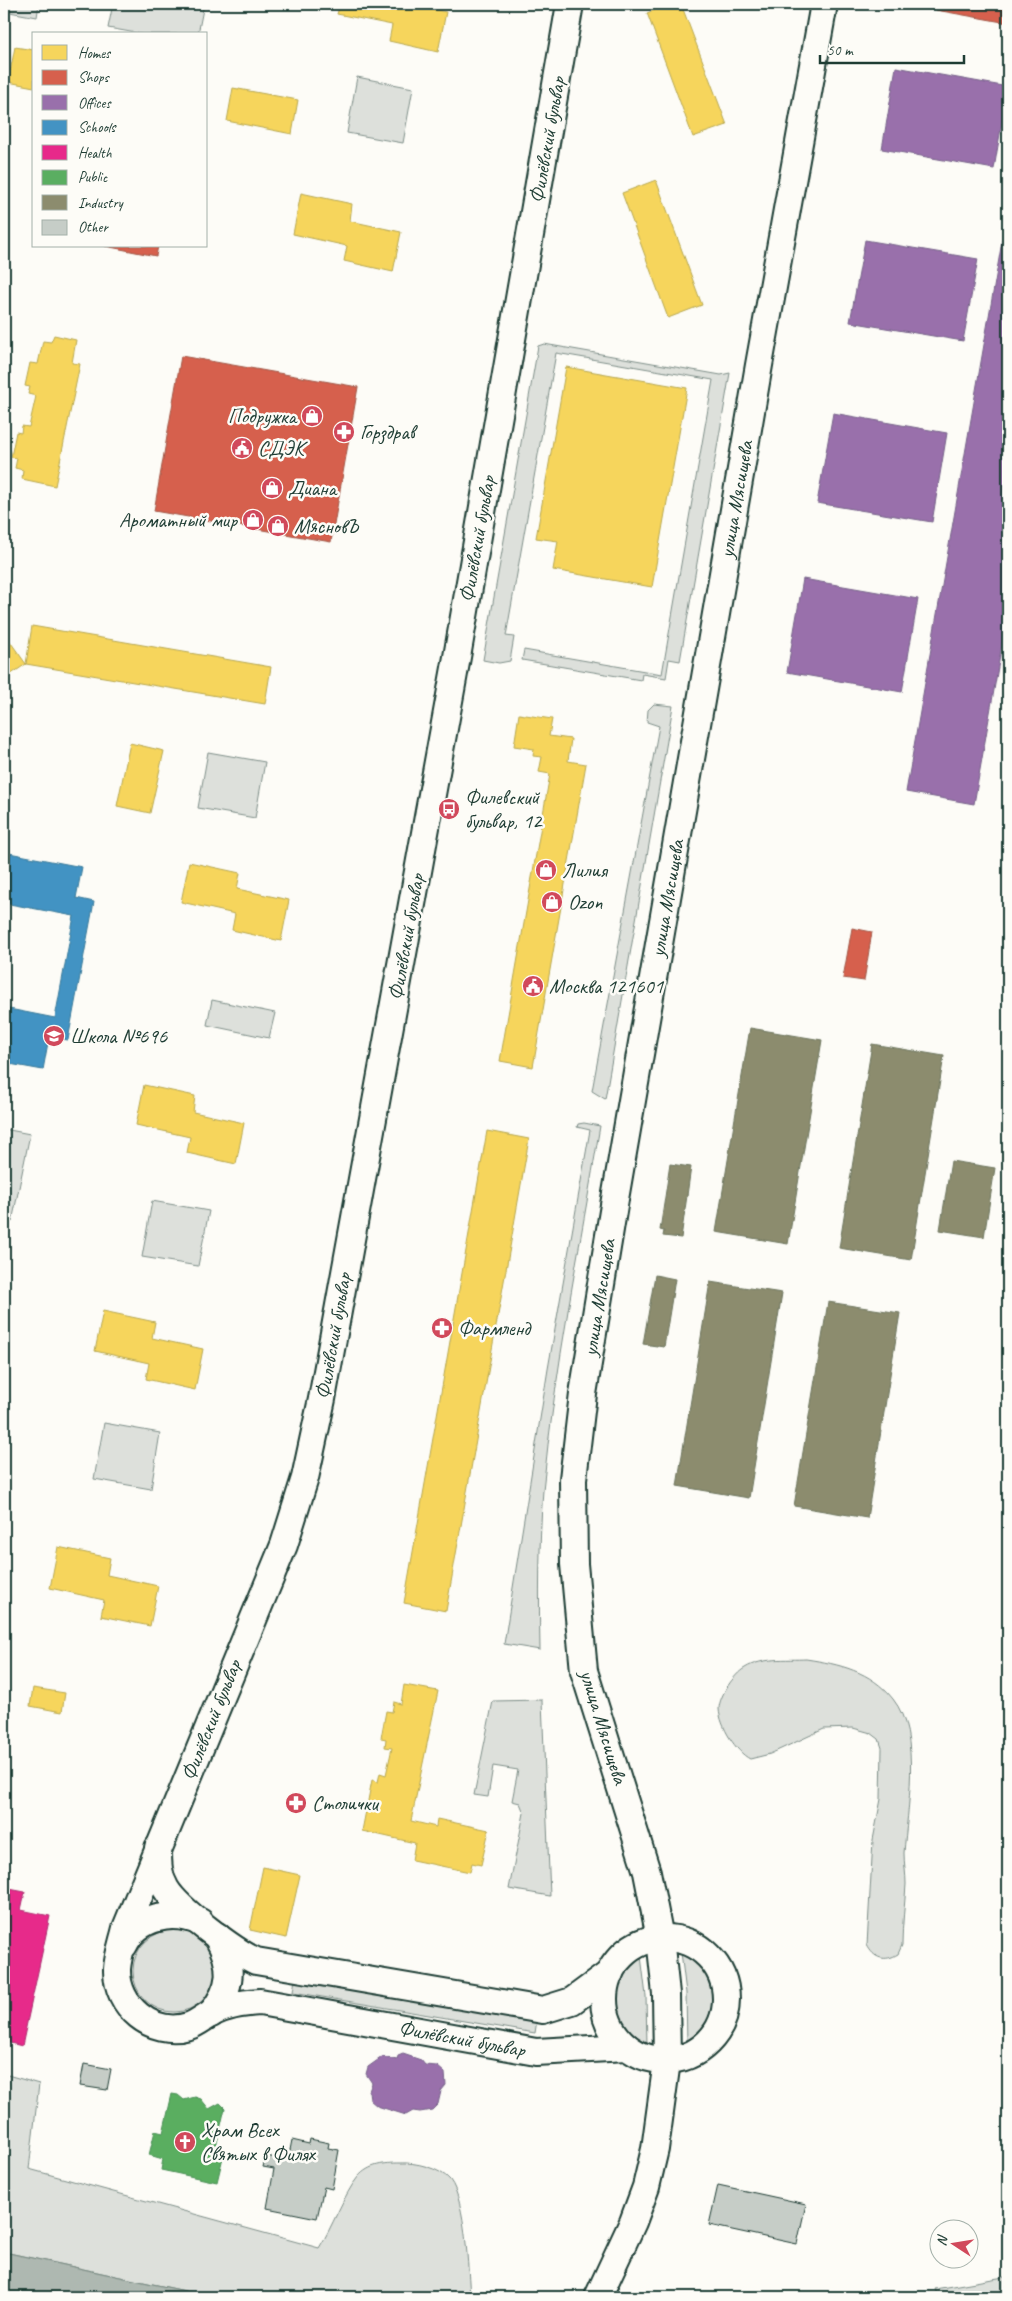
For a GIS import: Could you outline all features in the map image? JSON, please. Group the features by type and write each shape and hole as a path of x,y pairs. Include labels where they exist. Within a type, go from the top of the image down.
{"street":[{"name":"Филёвский бульвар","path":"570,4 458,648 322,1399 305,1478 284,1545 126,1928 117,1968 118,1983 129,2007 138,2016 156,2025 175,2028 194,2024 211,2014 240,2003 260,2002 536,2052 627,2047"},
{"name":"улица Мясищева","path":"601,2290 646,2186 655,2149 667,2060 666,1994 660,1938 647,1872 584,1671 574,1564 573,1479 583,1394 615,1199 759,365 824,4"},
{"name":"Филёвский бульвар","path":"158,1848 159,1873 166,1890 210,1930 225,1950 229,1976 222,2000 211,2014"},
{"name":"Филёвский бульвар","path":"120,1953 126,1940 136,1929 148,1921 161,1916 190,1918 256,1961 542,2010 572,2001 610,1974"},
{"path":"660,1938 684,1940 698,1946 713,1960 722,1976 726,1994 725,2013 722,2022 706,2045 681,2058 667,2060 653,2059 627,2047 613,2031 605,2011 604,1995 610,1974 625,1953 638,1944 660,1938"}],"shaded area":[{"path":"4,4 39,4 37,17 4,11"},
{"path":"113,4 204,4 198,32 131,32 108,28"},
{"path":"357,77 413,88 403,143 347,133"},
{"path":"544,344 721,375 730,373 680,661 669,659 666,678 642,674 641,680 522,660 524,650 662,674 713,380 556,353 506,636 514,637 510,661 499,663 483,660 538,346"},
{"path":"654,704 673,706 605,1099 592,1091 659,726 647,722 648,710"},
{"path":"208,752 265,762 255,818 198,808"},
{"path":"212,1000 275,1013 269,1038 207,1025"},
{"path":"584,1123 600,1126 561,1353 548,1444 541,1530 540,1650 504,1644 548,1369 590,1130 577,1127 578,1124"},
{"path":"4,1129 30,1134 12,1222 4,1221"},
{"path":"152,1201 209,1211 198,1266 142,1257"},
{"path":"104,1423 160,1433 151,1489 94,1479"},
{"path":"806,1659 854,1670 875,1682 893,1699 902,1714 907,1732 910,1752 910,1774 904,1853 906,1884 902,1945 898,1954 889,1958 876,1956 867,1945 873,1840 881,1799 882,1748 879,1739 871,1733 853,1728 824,1729 770,1754 750,1759 734,1745 720,1716 719,1709 724,1692 736,1675 745,1668 759,1662"},
{"path":"542,1700 550,1896 509,1889 524,1813 520,1803 512,1801 518,1770 493,1766 488,1797 474,1795 493,1701"},
{"path":"174,1930 190,1933 203,1942 212,1955 215,1971 212,1987 203,2000 190,2009 174,2012 158,2009 145,2000 136,1987 133,1971 136,1955 145,1942 158,1933"},
{"path":"681,1952 695,1960 705,1971 711,1983 714,1996 709,2022 700,2034 687,2044 686,1993"},
{"path":"641,1956 646,1996 647,2045 634,2037 624,2027 618,2016 616,2003 622,1977 630,1965"},
{"path":"295,1979 537,2020 535,2033 293,1992"},
{"path":"4,2074 39,2084 29,2169 319,2248 353,2184 367,2169 383,2164 406,2163 434,2169 450,2180 460,2203 467,2254 470,2297 213,2297 4,2252"},
{"path":"4,2252 213,2297 4,2297"},
{"path":"1004,2277 1008,2278 1008,2297 938,2297 935,2289"}],"building: Homes":[{"path":"340,4 408,4 446,12 438,52 389,41 392,25 337,14"},
{"path":"670,4 681,4 727,125 693,137 647,13"},
{"path":"15,47 32,50 32,87 8,82"},
{"path":"233,88 298,100 292,134 227,121"},
{"path":"656,180 702,305 668,318 622,193"},
{"path":"301,193 352,204 350,221 401,232 393,272 344,261 347,246 293,234"},
{"path":"54,335 76,340 72,363 80,364 55,486 22,479 23,470 15,468 17,458 11,457 16,432 21,433 22,426 29,427 36,396 28,394 30,387 25,386 30,363 38,364 43,341 51,342"},
{"path":"566,367 687,388 652,587 553,570 558,541 536,538"},
{"path":"32,626 271,667 265,704 26,664"},
{"path":"4,633 26,664 4,679"},
{"path":"519,714 552,719 549,736 571,739 568,761 586,764 533,1067 500,1061 550,774 539,772 542,757 533,756 534,749 514,746"},
{"path":"130,743 164,751 150,813 117,806"},
{"path":"189,862 240,873 237,889 289,900 281,941 232,930 235,914 181,902"},
{"path":"144,1085 195,1096 193,1112 244,1123 236,1164 187,1153 190,1137 136,1125"},
{"path":"487,1131 529,1139 446,1611 404,1603"},
{"path":"103,1311 155,1322 152,1338 203,1349 195,1390 146,1379 149,1363 95,1351"},
{"path":"58,1547 110,1558 107,1575 158,1586 150,1626 101,1616 104,1600 50,1588"},
{"path":"404,1685 438,1691 411,1821 436,1827 437,1819 489,1830 481,1865 472,1863 470,1872 412,1860 415,1843 362,1831 372,1780 378,1782 380,1773 386,1775 392,1748 385,1747 386,1739 381,1738 386,1711 392,1712 394,1702 401,1704"},
{"path":"33,1688 65,1693 62,1712 30,1706"},
{"path":"263,1867 300,1875 286,1938 250,1930"}],"building: Shops":[{"path":"937,4 1008,4 1008,23 936,10"},
{"path":"115,248 158,248 156,256"},
{"path":"181,356 358,387 331,542 154,511"},
{"path":"852,928 872,932 864,981 843,978"}],"building: Offices":[{"path":"896,67 1008,87 994,169 882,149"},
{"path":"1008,207 1008,610 974,804 906,792"},
{"path":"865,240 978,259 963,341 850,322"},
{"path":"833,413 947,433 932,522 817,503"},
{"path":"803,579 918,599 902,692 787,672"},
{"path":"403,2054 421,2060 425,2065 437,2066 445,2073 446,2085 441,2091 438,2104 432,2110 413,2111 406,2115 377,2106 370,2100 369,2091 372,2083 366,2074 368,2067 382,2057 397,2060 398,2056"}],"building: Schools":[{"path":"4,852 82,867 76,898 94,902 68,1040 49,1037 43,1070 4,1063 4,1008 55,1018 74,916 4,903"}],"building: Health":[{"path":"4,1888 25,1892 21,1910 50,1916 22,2046 6,2042 4,2051"}],"building: Public":[{"name":"Храм Всех Святых в Филях","path":"172,2094 178,2095 184,2100 195,2097 201,2099 209,2109 220,2103 225,2108 215,2151 224,2153 217,2182 161,2170 163,2159 149,2155 155,2131 163,2133"}],"building: Industry":[{"path":"750,1028 822,1040 788,1244 716,1232"},
{"path":"872,1044 944,1056 911,1260 839,1248"},
{"path":"951,1161 995,1168 984,1237 940,1230"},
{"path":"670,1164 691,1167 681,1238 663,1236 664,1231 660,1230"},
{"path":"655,1275 675,1279 664,1347 643,1344"},
{"path":"710,1282 782,1293 749,1498 677,1486"},
{"path":"828,1302 900,1313 867,1518 794,1506"}],"building: Other":[{"path":"84,2064 111,2069 107,2090 80,2086"},
{"path":"310,2139 329,2143 328,2148 339,2150 332,2189 324,2187 317,2218 267,2208 274,2169 263,2167 266,2156 288,2160 292,2140 309,2144"},
{"path":"718,2185 806,2204 797,2244 709,2225"}],"place":[{"name":"Подружка","path":"312,416"},
{"name":"Горздрав","path":"344,432"},
{"name":"СДЭК","path":"242,448"},
{"name":"Диана","path":"272,488"},
{"name":"Ароматный мир","path":"253,520"},
{"name":"МясновЪ","path":"278,526"},
{"name":"Филевский бульвар, 12","path":"449,809"},
{"name":"Лилия","path":"546,870"},
{"name":"Ozon","path":"552,902"},
{"name":"Москва 121601","path":"533,986"},
{"name":"Школа №696","path":"54,1036"},
{"name":"Фармленд","path":"442,1328"},
{"name":"Столички","path":"296,1803"},
{"name":"Храм Всех Святых в Филях","path":"185,2142"}]}
